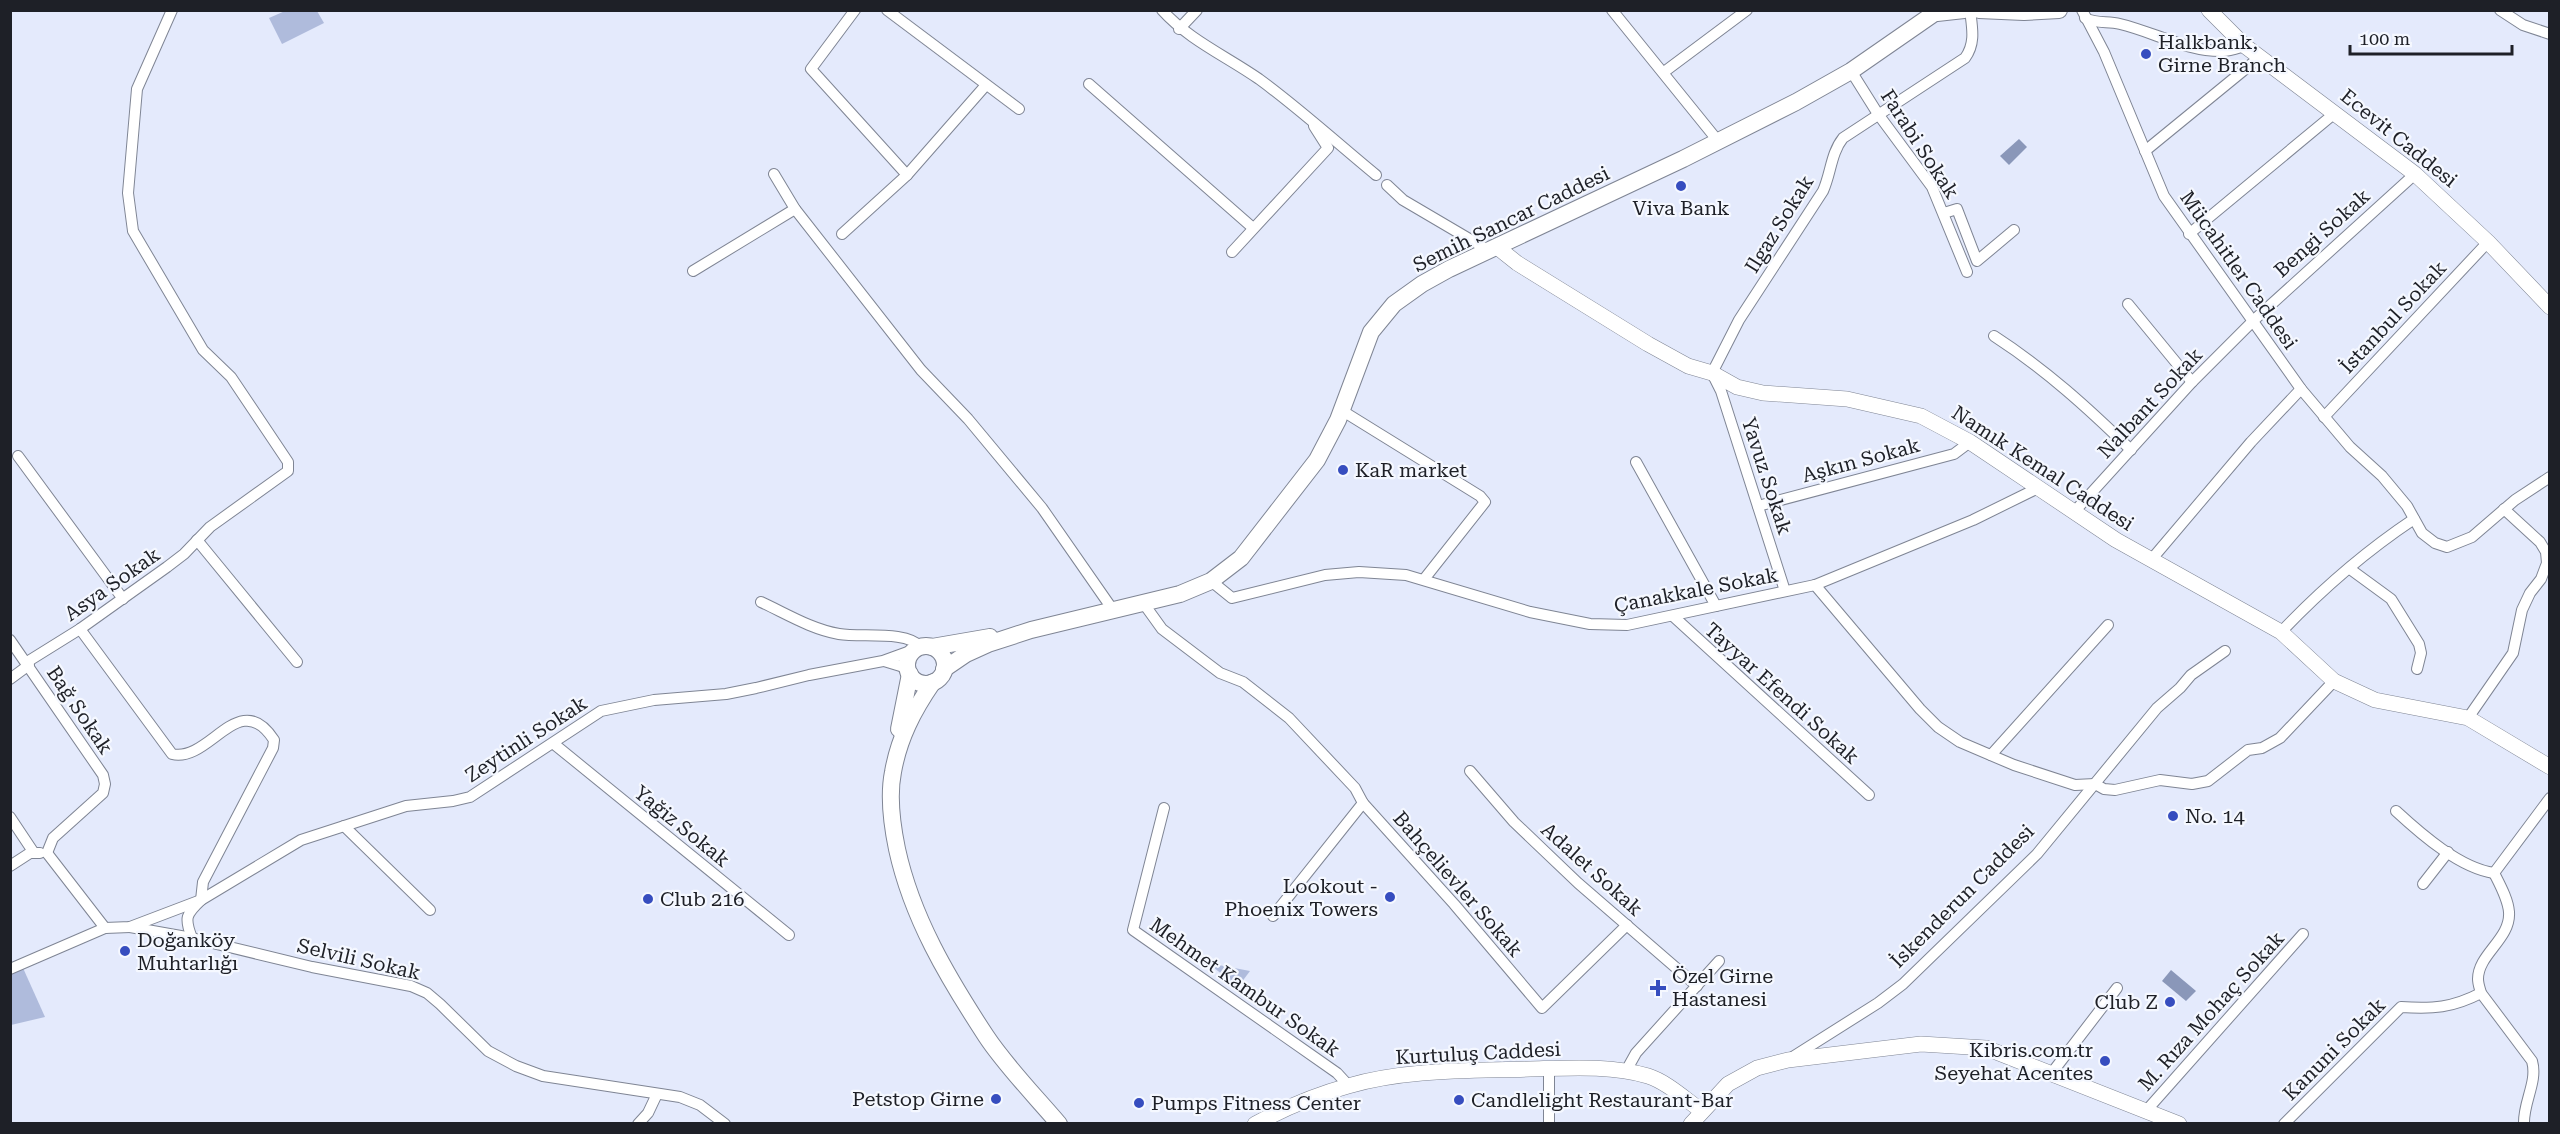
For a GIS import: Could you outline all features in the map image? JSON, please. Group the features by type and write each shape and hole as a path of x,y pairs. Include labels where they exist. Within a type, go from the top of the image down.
{"main road":[{"name":"Semih Sancar Caddesi","path":"1059,1124 985,1035 944,971 904,879 892,827 892,775 907,724 938,676 966,654 1009,637 1144,604 1180,594 1211,581 1241,558 1317,460 1341,410 1371,332 1394,304 1422,284 1718,141 1851,71 1938,12 1963,10"},
{"path":"1979,10 2024,12 2059,10"},
{"name":"Semih Sancar Caddesi","path":"899,748 899,720 908,671 908,657 923,647 985,637 1009,637"},
{"path":"908,671 922,683 938,676 944,658 923,647"}],"street":[{"name":"Asya Sokak","path":"10,679 28,663 176,561 210,527 288,471 288,462 231,377 202,350 133,231 128,193 137,89 172,10"},
{"path":"855,10 811,69 907,175"},
{"path":"887,10 1019,110"},
{"path":"1162,10 1179,29 1257,78 1310,118 1376,175"},
{"path":"1179,29 1197,10"},
{"path":"1612,10 1718,141"},
{"path":"1664,72 1748,10"},
{"name":"Ilgaz Sokak","path":"1712,373 1739,320 1823,191 1830,175 1835,149 1843,138 1965,58 1971,50 1973,39 1970,10"},
{"path":"2500,10 2523,24 2550,34"},
{"name":"Ecevit Caddesi","path":"2210,11 2245,46 2415,174 2548,301"},
{"path":"2083,14 2096,24 2105,22 2121,24 2200,49 2224,51 2245,46"},
{"name":"Mücahitler Caddesi","path":"2083,14 2104,52 2164,196 2301,389 2350,447 2382,476 2408,506 2422,533 2435,543 2447,547 2472,537 2504,509"},
{"path":"2145,151 2259,57"},
{"name":"Farabi Sokak","path":"1851,71 1878,114 1916,163 1944,213 1967,272"},
{"path":"1089,84 1253,228"},
{"path":"842,234 907,175 986,85"},
{"path":"2189,234 2335,113"},
{"path":"1232,252 1328,148 1310,118"},
{"path":"774,174 795,209 921,370 968,419 1042,508 1113,610"},
{"name":"Bengi Sokak","path":"2254,320 2415,174"},
{"path":"1387,184 1403,200 1493,248"},
{"path":"693,271 795,209"},
{"path":"1944,213 1957,209 1977,261 2014,230"},
{"name":"İstanbul Sokak","path":"2324,417 2488,242"},
{"name":"Namık Kemal Caddesi","path":"1493,248 1648,344 1688,366 1712,373 1737,387 1763,393 1847,399 1921,416 1970,442 2074,512 2151,560 2281,632 2334,681 2375,700 2468,718 2550,767"},
{"path":"2128,304 2192,382"},
{"name":"Nalbant Sokak","path":"2074,512 2192,382 2254,320"},
{"path":"1995,336 2031,360 2069,391 2131,450"},
{"name":"Yavuz Sokak","path":"1712,373 1721,391 1785,591"},
{"path":"2151,560 2251,442 2301,389"},
{"path":"1341,410 1480,496 1485,502 1425,578"},
{"name":"Aşkın Sokak","path":"1758,506 1954,454 1970,442"},
{"path":"18,456 123,598"},
{"path":"1636,462 1716,606"},
{"path":"2468,718 2513,653 2522,610 2530,593 2545,581 2546,552 2540,542 2504,509 2550,477"},
{"name":"Çanakkale Sokak","path":"1211,581 1232,598 1336,574 1359,572 1406,574 1530,612 1590,624 1622,626 1815,585 1973,520 2038,488"},
{"path":"2281,632 2309,602 2384,539 2414,519"},
{"path":"197,540 297,662"},
{"path":"2350,569 2391,599 2419,644 2421,653 2417,669"},
{"path":"1815,585 1920,709 1938,727 1960,742 2075,785 2095,784 2104,789 2115,790 2160,780 2192,784 2208,781 2242,753 2262,748 2280,738 2334,681"},
{"path":"761,602 817,629 841,635 891,636 915,640 923,647"},
{"path":"1144,604 1162,630 1220,673 1243,682 1289,718 1355,788 1363,803 1273,916"},
{"name":"Tayyar Efendi Sokak","path":"1673,616 1869,795"},
{"path":"1991,755 2108,625"},
{"path":"80,629 172,754 186,754 225,729 248,721 263,727 274,741 273,748 203,882 201,900 189,912 187,925 192,938"},
{"name":"Bağ Sokak","path":"10,640 103,775 105,784 104,793 53,838 47,853"},
{"name":"Zeytinli Sokak","path":"105,928 130,927 201,900 301,840 406,806 470,797 601,711 654,700 748,690 809,675 883,661 923,647"},
{"name":"İskenderun Caddesi","path":"1691,1124 1728,1084 1757,1068 1788,1060 1878,1003 1903,984 2037,854 2157,708 2191,675 2226,651"},
{"path":"883,661 908,671"},
{"name":"Yağiz Sokak","path":"554,744 789,935"},
{"name":"Adalet Sokak","path":"1470,771 1514,822 1578,883 1697,986"},
{"path":"2494,873 2550,798"},
{"name":"Bahçelievler Sokak","path":"1363,803 1454,904 1542,1008 1628,925"},
{"name":"Mehmet Kambur Sokak","path":"1164,808 1133,930 1337,1073 1349,1086"},
{"path":"2396,812 2423,836 2477,871 2494,873"},
{"path":"10,817 34,853"},
{"path":"344,826 430,910"},
{"path":"2423,884 2448,852"},
{"path":"10,866 30,853 47,853 105,928 10,969"},
{"path":"2494,873 2505,895 2509,912 2508,923 2480,972 2478,980 2481,993 2532,1061 2535,1070 2523,1115 2524,1124"},
{"name":"Selvili Sokak","path":"130,927 192,938 312,967 411,986 427,993 488,1051 516,1066 543,1076 680,1097 700,1105 725,1124"},
{"name":"M. Rıza Mohaç Sokak","path":"2146,1111 2303,934"},
{"path":"1626,1071 1636,1053 1719,961"},
{"path":"2051,1074 2117,988"},
{"name":"Kanuni Sokak","path":"2284,1124 2401,1007 2439,1008 2459,1004 2481,993"},
{"path":"1788,1060 1922,1044 1986,1048 2179,1124"},
{"path":"1549,1069 1549,1124"},
{"name":"Kurtuluş Caddesi","path":"1255,1124 1288,1107 1349,1086 1412,1074 1549,1069 1626,1071 1650,1077 1702,1111"},
{"path":"638,1124 648,1113 657,1094"}],"shaded area":[{"path":"285,11 317,11 324,23 282,44 269,18"},
{"path":"2019,139 2027,147 2009,165 2000,156"},
{"path":"1208,963 1250,971 1238,987"},
{"path":"23,968 45,1017 11,1025 11,972"},
{"path":"2171,970 2196,991 2186,1001 2162,981"}],"place":[{"name":"Halkbank, Girne Branch","path":"2146,54"},
{"name":"Viva Bank","path":"1681,186"},
{"name":"KaR market","path":"1343,470"},
{"name":"No. 14","path":"2173,816"},
{"name":"Lookout - Phoenix Towers","path":"1390,897"},
{"name":"Club 216","path":"648,899"},
{"name":"Doğanköy Muhtarlığı","path":"125,951"},
{"name":"Özel Girne Hastanesi","path":"1658,988"},
{"name":"Club Z","path":"2170,1002"},
{"name":"Kibris.com.tr Seyehat Acentes","path":"2105,1061"},
{"name":"Petstop Girne","path":"996,1099"},
{"name":"Candlelight Restaurant-Bar","path":"1459,1100"},
{"name":"Pumps Fitness Center","path":"1139,1103"}]}
